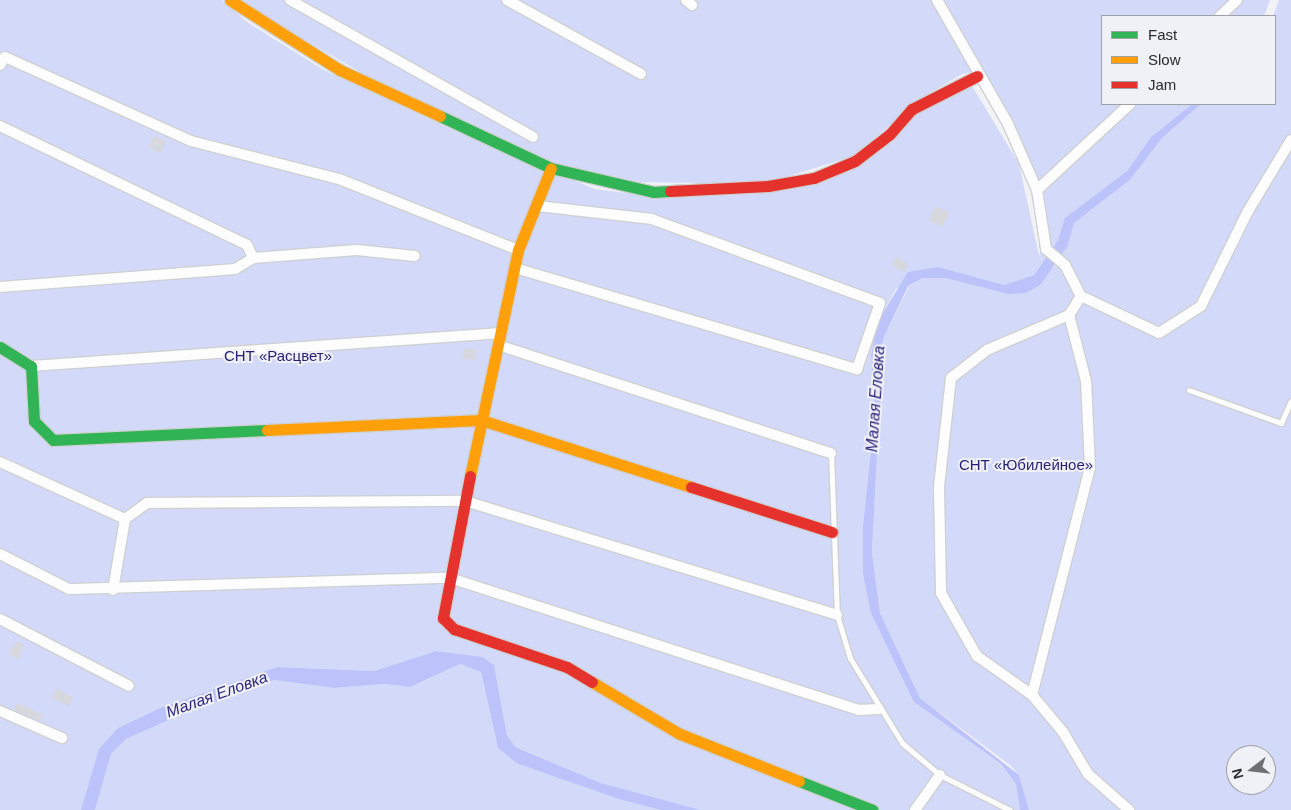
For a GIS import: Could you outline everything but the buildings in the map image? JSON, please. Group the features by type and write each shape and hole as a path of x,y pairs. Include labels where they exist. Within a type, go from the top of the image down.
{"street":[{"path":"230,0 340,70 551,168 654,192 768,186 814,178 855,162 890,134 912,109 977,76"},
{"path":"290,0 533,137"},
{"path":"507,0 641,74"},
{"path":"937,0 977,76 1008,124 1037,190 1046,249 1065,265 1081,296 1159,333 1201,306 1248,211 1291,140"},
{"path":"1221,15 1237,0"},
{"path":"0,65 4,57 191,141 339,179 518,250"},
{"path":"1037,190 1129,105"},
{"path":"0,126 247,245 254,258"},
{"path":"551,168 538,206 518,250 516,268 498,333 501,346 481,420 443,618 454,629 567,667 680,734 873,810"},
{"path":"516,268 857,369 880,304 652,219 538,206"},
{"path":"0,287 235,269 254,258 357,250 415,256"},
{"path":"1081,296 1069,315 987,350 951,378 939,487 941,593 977,656 1032,695 1063,732 1088,774 1129,810"},
{"path":"1032,695 1090,468 1086,381 1069,315"},
{"path":"0,347 31,366 498,333"},
{"path":"501,346 832,453"},
{"path":"31,366 34,421 53,440 481,420 832,532"},
{"path":"0,462 97,510 125,519"},
{"path":"113,590 125,519 146,504 465,501 837,614"},
{"path":"0,554 69,590 450,578 858,710 879,708"},
{"path":"0,619 129,686"},
{"path":"0,711 62,738"},
{"path":"915,810 940,775"}],"lane":[{"path":"1189,390 1281,423 1291,401"},
{"path":"832,453 832,532 837,614 850,658 902,743 940,775 1010,810"}],"green space":[{"name":"СНТ «Расцвет»","path":"0,0 222,0 247,22 322,69 455,131 595,189 665,198 735,195 815,181 897,131 927,106 972,86 1019,164 1039,256 1047,227 1044,194 982,70 962,74 920,99 854,156 763,184 640,182 568,169 383,85 235,0 1270,0 1264,15 1101,15 1101,105 1191,105 1151,137 1127,171 1066,218 1058,240 1034,275 1004,285 939,267 896,289 881,316 871,354 875,413 863,574 914,702 1001,764 1016,783 1020,810 701,810 601,783 515,747 507,735 494,665 483,657 436,651 374,671 277,667 160,708 118,728 81,810 0,810"},
{"name":"СНТ «Юбилейное»","path":"1279,0 1291,0 1291,810 1029,810 1019,775 1010,765 920,698 880,613 872,552 883,339 909,286 923,278 945,278 1008,294 1056,265 1074,223 1130,180 1162,138 1200,105 1276,105 1276,15 1273,15"},
{"path":"460,664 481,672 498,748 516,763 661,810 95,810 111,754 126,739 169,720 274,680 334,688 384,684 410,687"}],"water":[{"name":"Малая Еловка","path":"1191,105 1200,105 1162,138 1130,180 1074,223 1067,247 1041,284 1026,293 1008,294 945,278 923,278 908,286 883,339 872,552 880,613 920,698 1019,775 1029,810 1020,810 1016,784 1001,764 914,702 871,613 863,574 863,527 875,413 871,354 881,316 908,272 939,267 1004,285 1034,275 1058,240 1065,218 1127,171 1151,137"},
{"name":"Малая Еловка","path":"436,651 483,657 494,665 507,735 515,747 601,783 701,810 661,810 619,799 516,763 498,748 481,672 460,664 410,687 384,684 334,688 274,680 169,720 126,739 111,754 95,810 81,810 99,749 118,728 160,708 277,667 374,671"}],"traffic: fast":[{"path":"440,116 551,168 653,192 670,191"},
{"path":"0,347 31,366 34,421 53,440 267,430"},
{"path":"799,781 873,810"}],"traffic: slow":[{"path":"230,0 340,70 440,116"},
{"path":"470,476 518,250 551,168"},
{"path":"267,430 481,420 691,487"},
{"path":"592,682 680,734 799,781"}],"traffic: jam":[{"path":"670,191 768,186 814,178 855,161 890,134 912,109 977,76"},
{"path":"470,476 443,618 454,629 567,667 592,682"},
{"path":"691,487 832,532"}]}
